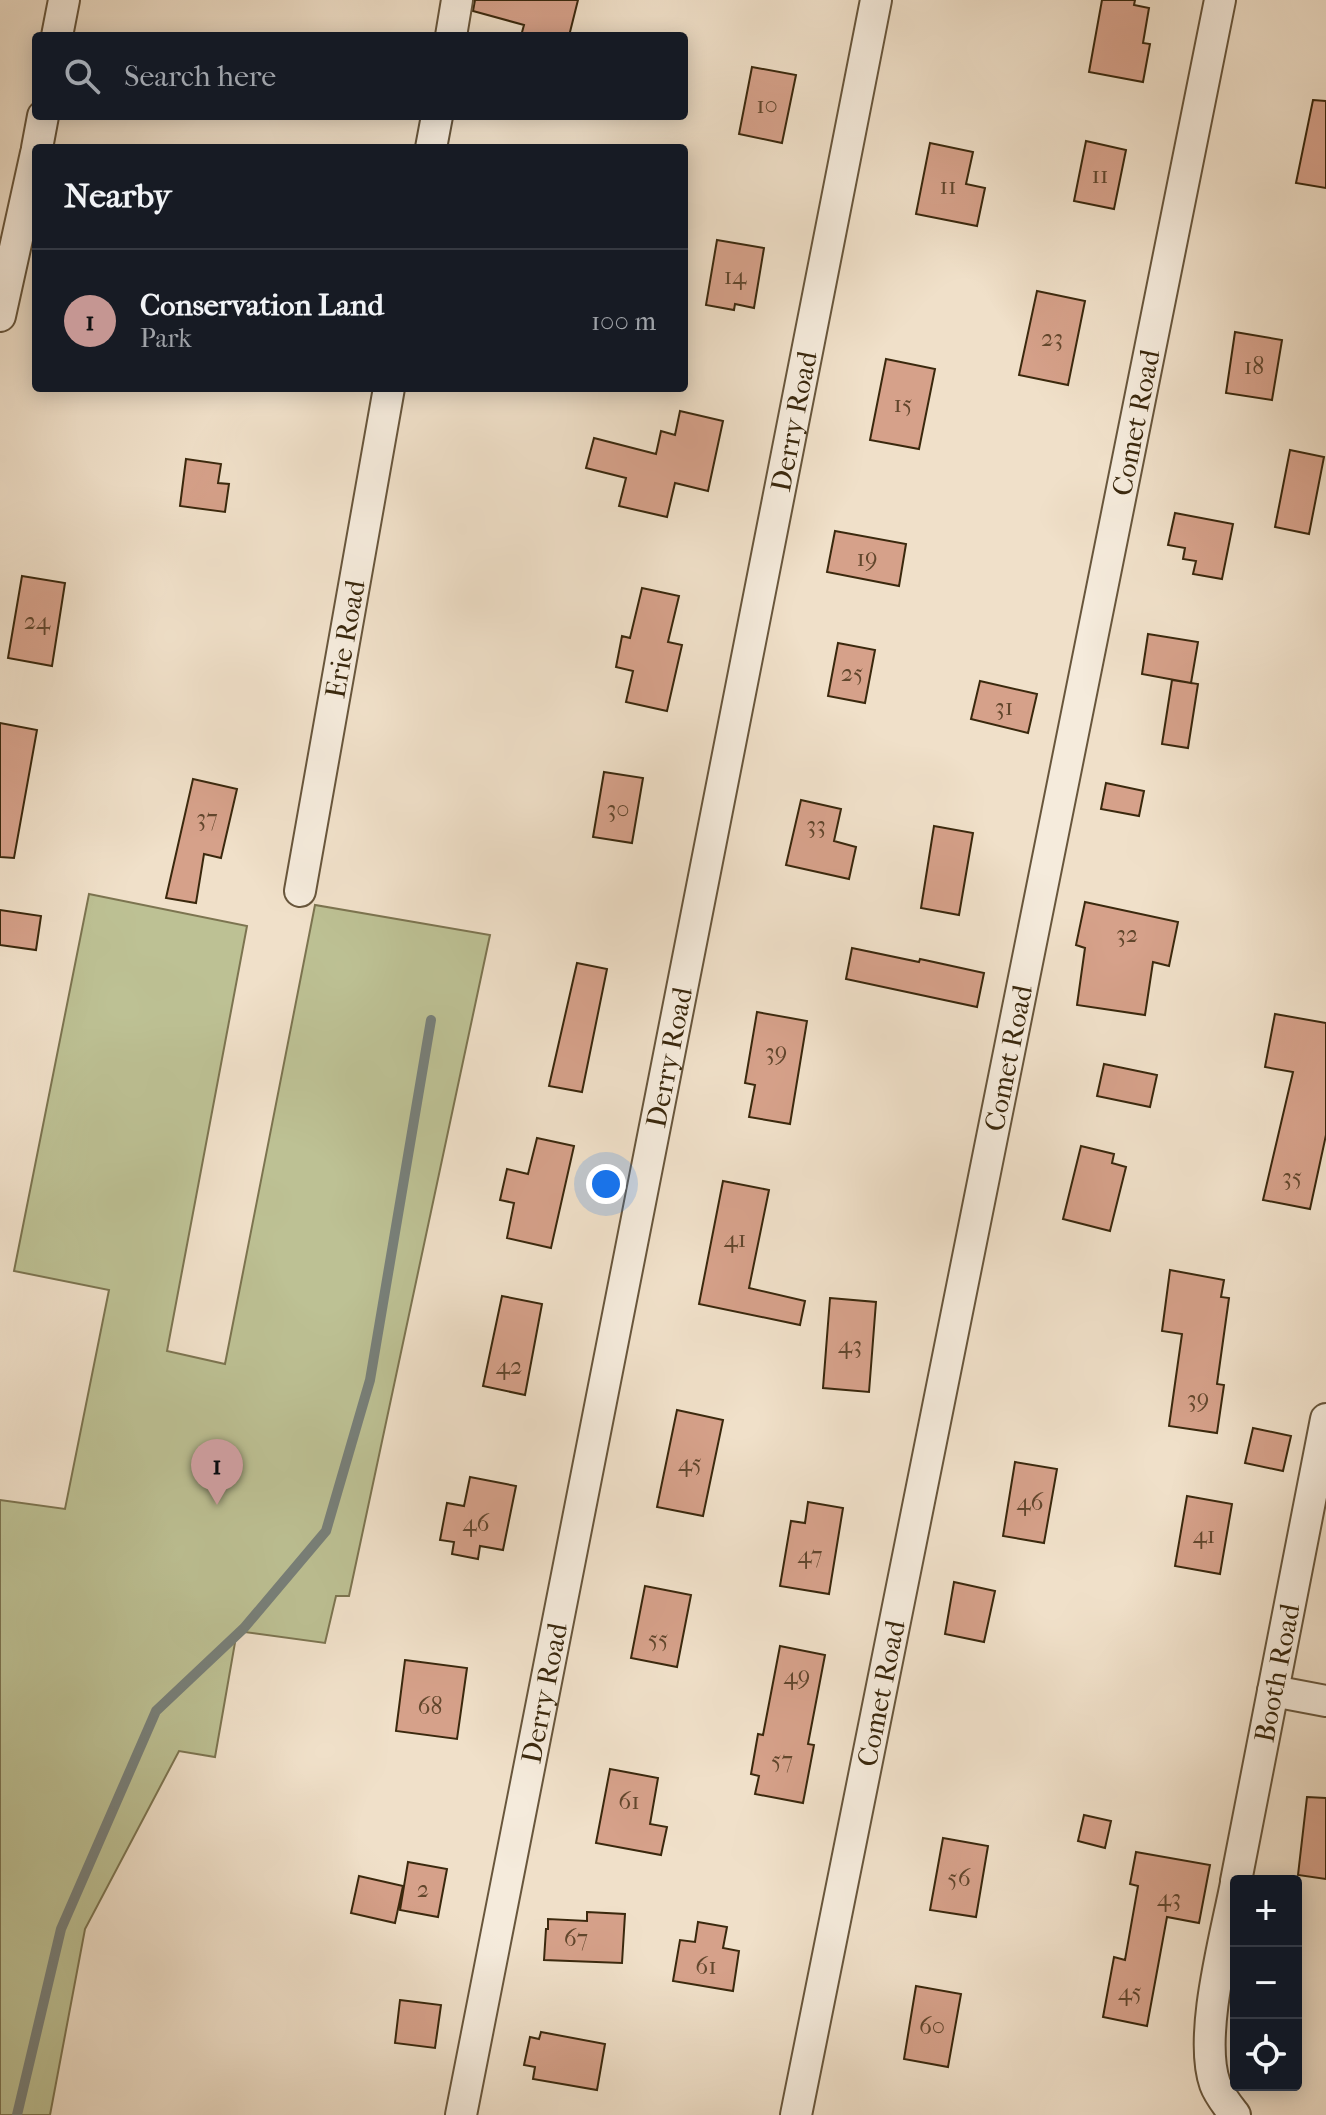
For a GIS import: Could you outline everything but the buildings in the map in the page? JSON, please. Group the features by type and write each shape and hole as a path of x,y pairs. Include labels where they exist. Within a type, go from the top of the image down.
{"street":[{"path":"58,32 64,0"},
{"path":"452,32 457,0"},
{"name":"Derry Road","path":"461,2115 876,0"},
{"name":"Comet Road","path":"796,2115 1220,0"},
{"path":"37,144 42,120"},
{"path":"432,144 436,120"},
{"path":"0,316 32,168"},
{"name":"Erie Road","path":"300,891 388,392"},
{"name":"Booth Road","path":"1237,1875 1326,1419"},
{"path":"1273,1691 1326,1701"},
{"name":"Booth Road","path":"1230,1915 1211,2018 1209,2055 1215,2085 1235,2115"}],"green space":[{"path":"89,894 247,926 167,1351 225,1364 315,905 490,935 349,1596 336,1596 325,1643 237,1631 215,1757 179,1751 85,1929 50,2115 0,2115 0,1500 65,1509 109,1290 14,1271"}],"waterway":[{"path":"17,2115 61,1929 156,1711 244,1628 326,1531 370,1380 431,1020"}],"place":[{"name":"Conservation Land","path":"217,1505"}]}
